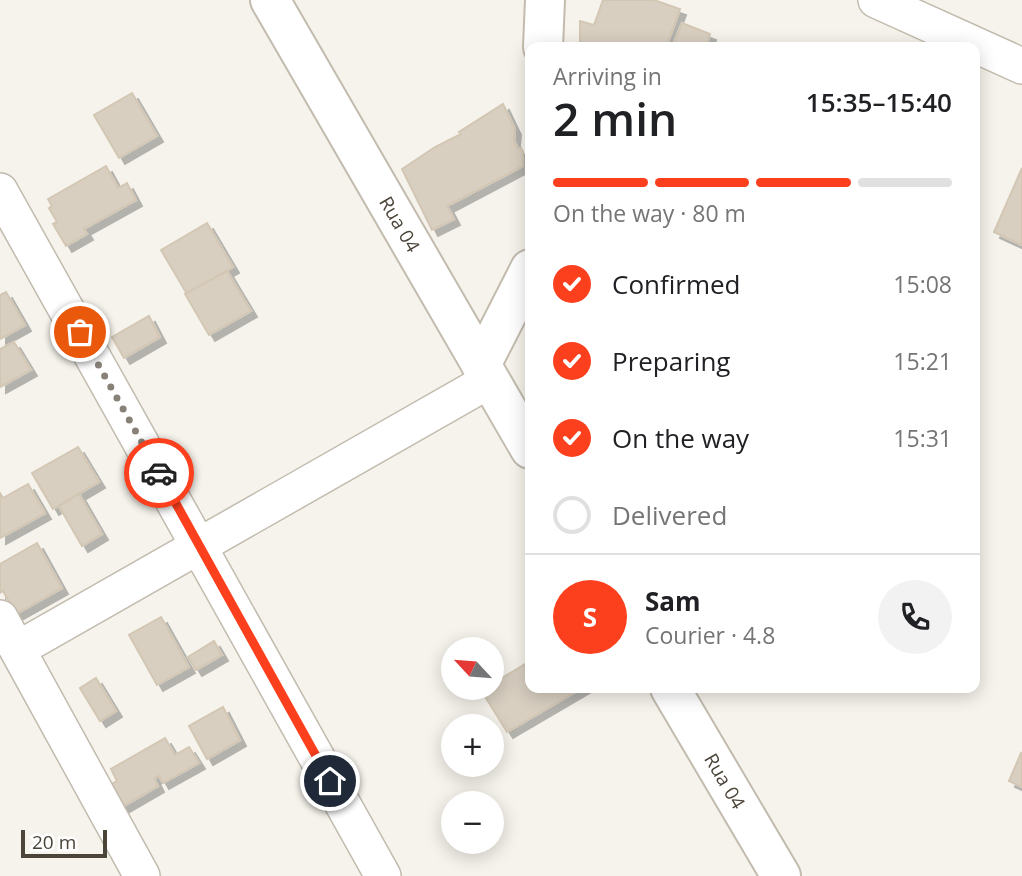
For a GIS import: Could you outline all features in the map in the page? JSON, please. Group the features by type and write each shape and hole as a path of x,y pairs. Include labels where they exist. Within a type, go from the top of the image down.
{"street":[{"name":"Rua 04","path":"270,0 525,440"},
{"path":"543,42 545,0"},
{"path":"876,0 969,42"},
{"path":"980,47 1022,66"},
{"path":"0,191 383,876"},
{"path":"18,649 485,372 525,280"},
{"path":"0,618 142,876"},
{"name":"Rua 04","path":"673,693 781,876"}],"building":[{"path":"603,0 654,0 680,9 668,42 580,42 580,21 594,25"},
{"path":"682,23 710,34 708,42 674,42"},
{"path":"132,93 157,136 119,158 94,115"},
{"path":"503,104 515,129 514,140 518,149 521,148 523,152 523,166 447,206 454,219 432,230 402,169 461,134 459,132"},
{"path":"106,166 118,188 127,183 136,200 84,229 87,234 66,246 53,224 57,222 49,208 52,206 48,199"},
{"path":"1022,168 1022,245 994,232"},
{"path":"207,223 233,267 187,294 161,250"},
{"path":"227,271 251,311 209,335 185,294"},
{"path":"6,292 25,325 0,339 0,295"},
{"path":"149,316 160,337 124,358 112,337"},
{"path":"14,342 31,370 0,387 0,349"},
{"path":"78,447 99,482 53,509 32,473"},
{"path":"28,484 45,513 0,538 0,493 3,498"},
{"path":"79,494 102,534 82,546 59,506"},
{"path":"37,543 62,588 16,614 3,591 0,593 0,564"},
{"path":"161,617 189,667 157,685 129,635"},
{"path":"214,641 222,655 196,670 188,657"},
{"path":"525,664 525,693 573,693 507,732 504,727 504,714 496,714 487,700 504,700 504,677"},
{"path":"96,678 116,711 100,721 80,688"},
{"path":"223,707 240,740 207,759 189,726"},
{"path":"165,738 175,755 189,747 199,763 163,783 159,776 154,778 158,786 120,808 108,786 117,781 111,769"},
{"path":"1022,754 1022,787 1009,781"}],"way so far":[{"path":"80,332 159,473"}],"route":[{"path":"159,473 330,781"}]}
